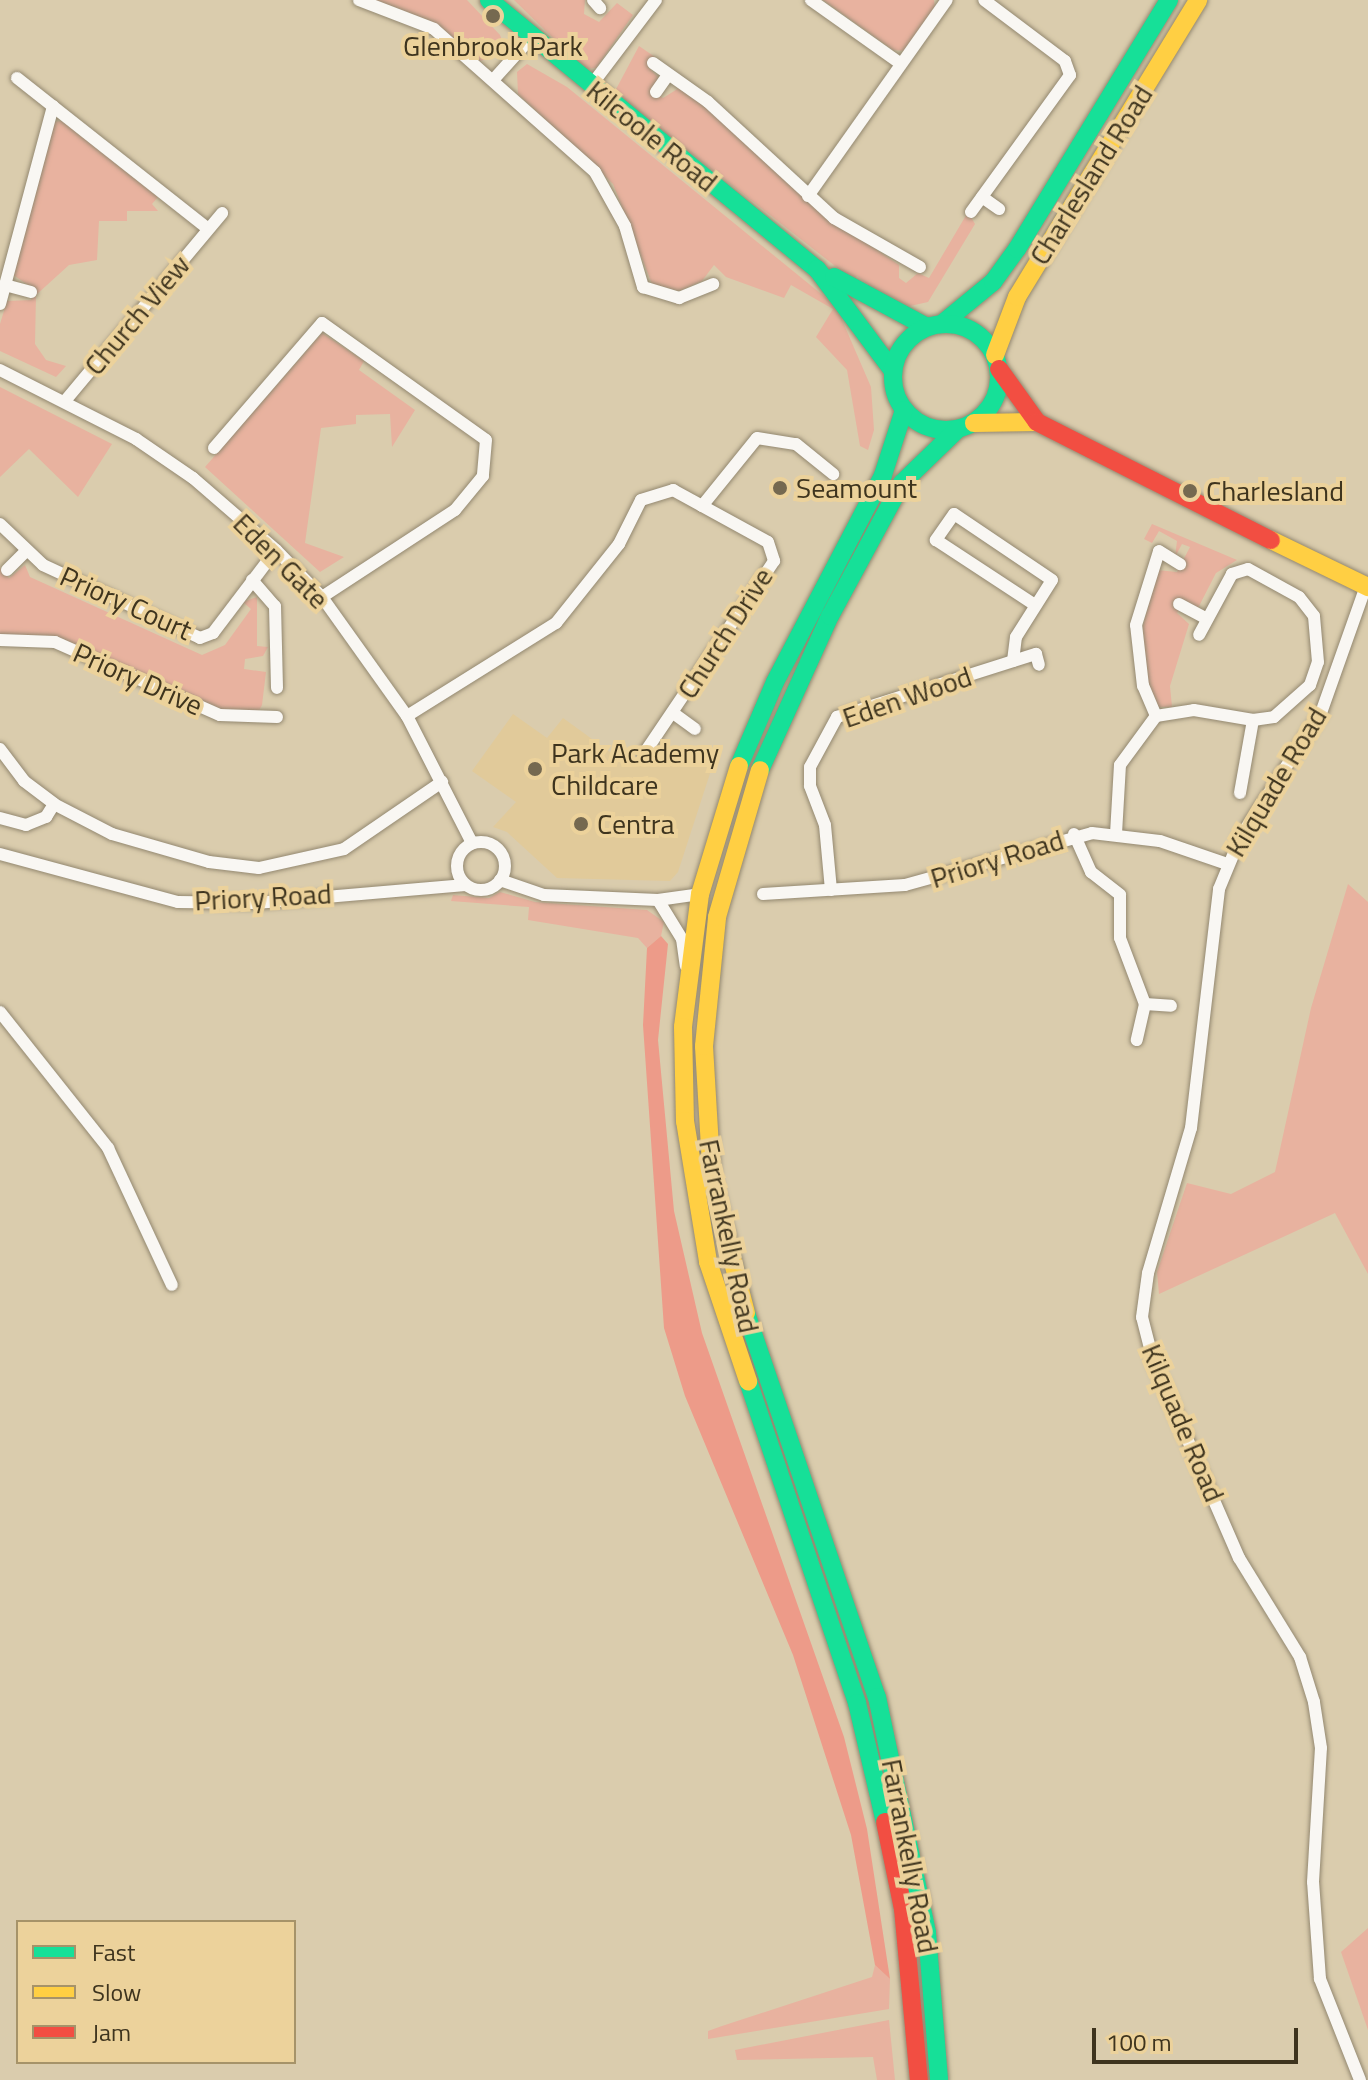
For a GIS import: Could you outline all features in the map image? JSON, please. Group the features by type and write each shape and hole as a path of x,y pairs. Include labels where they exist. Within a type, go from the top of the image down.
{"main road":[{"name":"Kilcoole Road","path":"489,0 530,39 817,269"},
{"name":"Charlesland Road","path":"935,325 993,282 1017,249 1169,0"},
{"name":"Charlesland Road","path":"997,362 1022,287 1198,0"},
{"path":"817,269 935,325 974,331 1037,422 1131,476 1367,586"},
{"path":"817,269 893,371 904,410 928,427 1037,422"},
{"path":"893,371 904,344 935,325"},
{"path":"966,426 996,397 997,362"},
{"name":"Farrankelly Road","path":"904,410 883,475 749,737 700,894 686,968 685,1121 708,1262 857,1703 877,1781 903,1909 919,2080"},
{"name":"Farrankelly Road","path":"939,2080 927,1933 896,1773 877,1697 729,1262 712,1181 704,1046 717,917 752,787 830,616 902,483 966,426"}],"street":[{"path":"359,0 434,29 494,79 608,187 643,287 679,298 713,284"},
{"path":"590,87 656,0"},
{"path":"811,0 901,64"},
{"path":"808,196 947,0"},
{"path":"971,212 1070,75 1065,61 984,0"},
{"path":"494,79 530,39"},
{"path":"653,63 667,76 708,102 834,218 920,267"},
{"path":"656,92 667,76"},
{"name":"Church View","path":"17,78 208,229"},
{"path":"0,304 53,106"},
{"path":"982,197 999,209"},
{"name":"Church View","path":"65,401 222,213"},
{"path":"5,285 31,292"},
{"path":"214,448 322,323 486,440 483,476 455,510 322,597"},
{"name":"Eden Gate","path":"0,370 65,401 193,478 276,550 322,597 407,716 472,843"},
{"path":"702,506 757,438 796,444 833,474"},
{"name":"Church Drive","path":"407,716 569,611 619,544 641,500 673,490 768,542 774,561 644,754"},
{"path":"1013,661 1016,637 1052,580 954,514 936,540 1035,605"},
{"name":"Priory Court","path":"0,524 43,565 200,638 213,633 276,550"},
{"name":"Priory Court","path":"7,570 26,551"},
{"path":"1156,716 1143,686 1136,625 1159,551 1180,564"},
{"path":"1116,834 1120,765 1156,716 1194,710 1253,720 1274,717 1310,685 1320,638 1314,616 1299,597 1248,569 1232,574 1199,635"},
{"path":"252,580 275,606 277,688"},
{"name":"Kilquade Road","path":"1360,2080 1318,1969 1313,1882 1321,1748 1314,1702 1300,1657 1239,1558 1143,1326 1148,1273 1191,1128 1212,928 1227,864 1321,713 1367,586"},
{"path":"1179,604 1207,619"},
{"name":"Priory Drive","path":"0,640 55,642 220,715 277,717"},
{"name":"Eden Wood","path":"831,890 825,825 810,786 810,767 830,724 851,711 1036,654 1039,665"},
{"name":"Church Drive","path":"673,713 695,729"},
{"path":"1240,793 1253,720"},
{"path":"0,749 24,781 54,804 154,848 259,868 344,849 442,782"},
{"path":"0,818 26,825 46,817 54,804"},
{"path":"1074,834 1091,872 1120,895 1120,938 1145,1004 1137,1040"},
{"name":"Priory Road","path":"763,894 950,877 1074,834 1116,834 1160,841 1227,864"},
{"path":"437,890 456,864 472,843 499,850 505,864 500,880 487,889 465,885 456,864"},
{"name":"Priory Road","path":"0,854 178,902 437,890 465,885"},
{"path":"500,880 544,895 658,900 700,894"},
{"path":"658,900 682,939 686,968"},
{"path":"1145,1004 1171,1006"},
{"path":"0,1012 108,1148 172,1285"}],"shaded area":[{"path":"370,0 467,0 500,35 507,53 480,61 436,26"},
{"path":"514,0 585,0 584,14 599,22 617,3 633,15 596,68 585,69"},
{"path":"823,0 934,0 935,8 905,51 893,50"},
{"path":"639,46 655,57 648,67 658,77 655,92 663,98 679,88 719,116 815,208 899,265 899,278 906,283 918,273 929,278 968,212 975,224 928,302 910,306 889,301 857,276 853,280 614,93"},
{"path":"527,64 567,87 836,306 871,387 874,430 868,450 860,446 847,370 816,337 833,309 791,285 784,298 726,277 714,265 702,281 679,291 652,284 613,184 518,94 517,72"},
{"path":"62,121 158,197 152,204 158,211 127,211 127,221 99,221 97,260 69,265 36,295 35,344 46,360 66,366 56,377 0,351 0,324 7,301 31,300 33,288 13,275 51,122"},
{"path":"322,333 364,361 359,370 415,410 392,447 390,414 356,415 356,424 321,428 305,543 344,557 320,572 205,467"},
{"path":"0,387 112,444 78,497 29,449 0,477"},
{"path":"1152,524 1237,560 1216,573 1197,610 1183,603 1177,613 1189,624 1170,686 1172,707 1157,707 1146,692 1143,626 1157,570 1177,572 1190,547 1182,544 1175,557 1177,541 1159,531 1152,543 1144,539"},
{"path":"25,565 30,577 202,655 225,645 251,609 243,602 257,597 257,646 268,647 263,656 245,659 244,669 266,672 262,705 258,712 226,711 159,689 68,643 0,634 0,568 9,578"},
{"path":"513,714 547,738 563,718 621,760 716,755 678,872 670,881 557,878 507,832 493,827 516,802 472,771"},
{"path":"1348,884 1368,902 1368,1274 1335,1213 1159,1294 1157,1272 1187,1183 1231,1194 1275,1172 1311,1008"},
{"path":"500,892 535,902 647,910 664,922 661,936 647,948 638,938 528,920 529,907 451,901 453,895 489,898"},
{"path":"661,936 668,944 658,1040 674,1211 702,1333 844,1737 867,1829 890,1979 875,1965 851,1835 793,1655 685,1396 664,1328 643,1025 647,948"},
{"path":"1368,1928 1368,2030 1341,1952"},
{"path":"875,1965 890,1979 889,2009 708,2039 708,2031 872,1977"},
{"path":"889,2020 895,2080 877,2080 873,2057 737,2060 735,2050"}],"traffic: fast":[{"path":"489,0 817,269 893,371"},
{"path":"943,323 993,282 1017,249 1169,0"},
{"path":"834,277 927,327"},
{"path":"946,324 966,328 984,339 995,357 999,377 995,397 984,415 966,426 946,430 926,426 908,415 897,397 893,377 897,357 908,339 926,328 946,324"},
{"path":"739,766 775,682 883,475 904,410"},
{"path":"760,770 830,616 902,483 958,429"},
{"path":"746,1313 877,1697 927,1933 939,2080"},
{"path":"748,1381 857,1703 885,1822"}],"traffic: slow":[{"path":"995,355 1017,297 1198,0"},
{"path":"974,423 1037,422"},
{"path":"1271,540 1368,587"},
{"path":"739,766 700,894 683,1027 685,1121 708,1262 748,1381"},
{"path":"746,1313 712,1181 704,1046 717,917 760,770"}],"traffic: jam":[{"path":"999,369 1037,422 1271,540"},
{"path":"885,1822 903,1909 919,2080"}],"place":[{"name":"Glenbrook Park","path":"493,16"},
{"name":"Seamount","path":"780,488"},
{"name":"Charlesland","path":"1190,491"},
{"name":"Park Academy Childcare","path":"535,769"},
{"name":"Centra","path":"581,824"}]}
